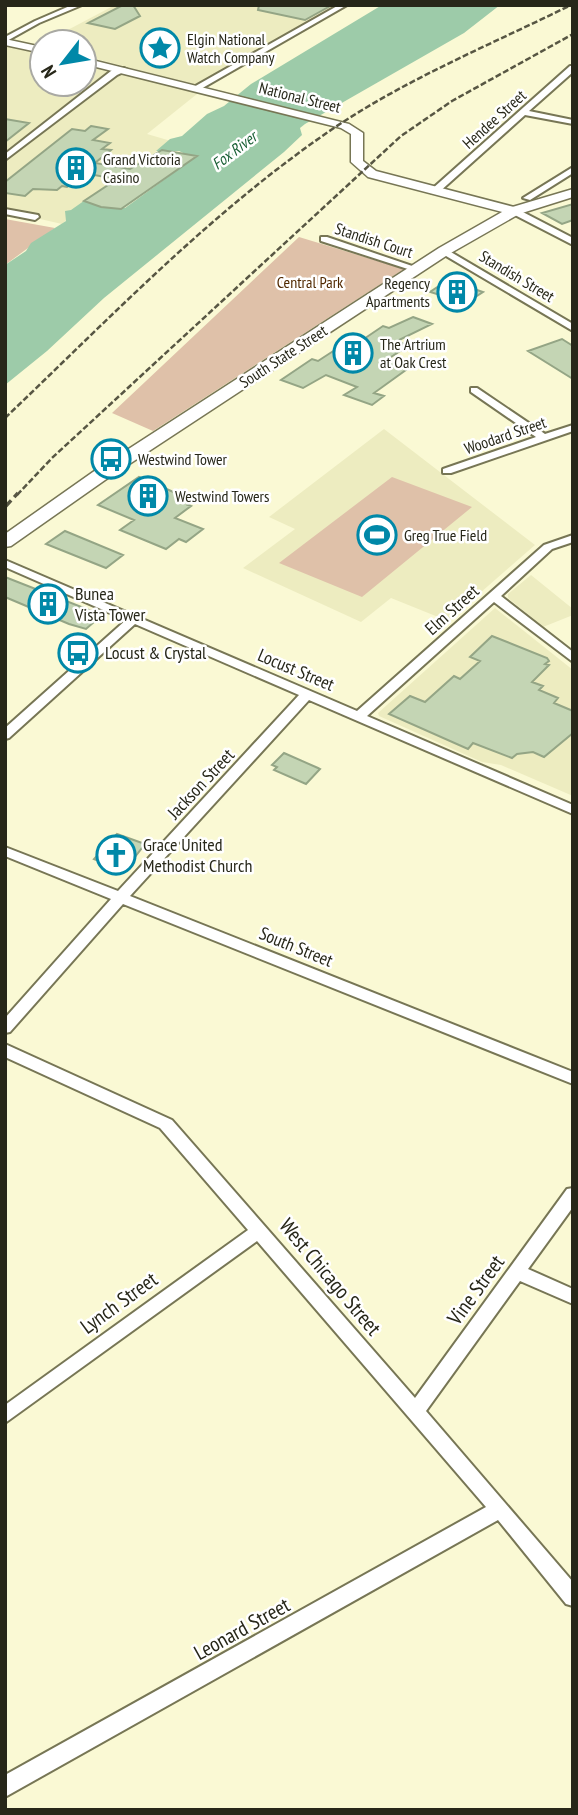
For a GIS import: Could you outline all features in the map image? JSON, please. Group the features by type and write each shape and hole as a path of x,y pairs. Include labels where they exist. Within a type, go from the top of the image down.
{"main road":[{"name":"South State Street","path":"5,542 40,515 444,251 514,211 573,193"}],"street":[{"path":"5,41 37,22 79,5"},
{"path":"195,88 344,5"},
{"path":"5,41 28,47"},
{"name":"National Street","path":"98,65 345,126 357,133 357,158 367,171 390,180 514,211"},
{"name":"Hendee Street","path":"435,191 573,68"},
{"path":"5,158 117,71"},
{"path":"523,112 573,122"},
{"path":"527,198 573,169"},
{"path":"5,211 35,217"},
{"path":"514,211 573,242"},
{"name":"Standish Court","path":"324,239 417,268"},
{"name":"Standish Street","path":"444,251 571,325"},
{"path":"474,390 544,438"},
{"name":"Woodard Street","path":"447,471 573,428"},
{"name":"Elm Street","path":"358,716 548,547 573,538"},
{"name":"Locust Street","path":"5,563 573,810"},
{"path":"494,596 573,658"},
{"path":"5,735 134,619"},
{"name":"Jackson Street","path":"5,1028 307,694"},
{"name":"South Street","path":"5,851 573,1079"},
{"name":"West Chicago Street","path":"5,1050 166,1124 260,1230 573,1597"},
{"name":"Vine Street","path":"415,1412 573,1194"},
{"name":"Lynch Street","path":"5,1415 260,1230"},
{"path":"518,1272 573,1297"},
{"name":"Leonard Street","path":"5,1787 500,1509"}],"shaded area":[{"path":"115,5 351,5 205,87 98,60 98,28 71,28"},
{"path":"5,42 28,47 28,98 98,98 98,64 202,90 147,134 171,141 87,201 62,224 5,211"},
{"path":"384,429 535,545 448,621 391,598 361,622 243,568 295,529 269,517"},
{"path":"531,575 573,609 573,615 543,627 508,598 508,594"},
{"path":"495,608 573,670 573,796 501,765 482,762 379,716 378,713"}],"green space":[{"path":"5,219 55,228 5,265"},
{"name":"Central Park","path":"299,237 404,269 153,431 112,413"},
{"name":"Greg True Field","path":"392,477 472,507 362,597 279,563"}],"water":[{"name":"Fox River","path":"382,5 500,5 464,33 305,124 300,128 302,135 284,152 104,298 47,351 5,385 5,265 26,251 31,243 66,221 65,211 88,198 89,202 111,208 125,208 194,158 179,151 156,151 170,139 182,136 207,114 224,106 251,84"}],"building":[{"path":"123,5 133,5 140,16 115,29 88,23"},
{"path":"259,5 332,5 305,20 258,10"},
{"path":"5,119 29,123 5,142"},
{"name":"Grand Victoria Casino","path":"91,126 108,129 93,140 110,143 102,149 111,150 95,163 130,169 162,150 197,156 121,209 101,207 84,201 117,179 83,173 67,187 62,186 57,190 33,189 25,196 5,193 5,182 72,129 85,131"},
{"path":"573,204 573,220 562,224 542,213"},
{"name":"Regency Apartments","path":"448,280 483,292 466,303 430,292"},
{"path":"413,317 432,324 397,341 408,346 388,359 410,367 374,393 384,396 372,405 344,395 357,387 326,375 303,388 281,380 312,359 318,361 344,344 352,347 383,326 389,328"},
{"path":"562,339 573,346 573,379 528,351"},
{"path":"139,477 194,501 175,518 203,529 186,542 179,539 166,549 120,530 134,520 98,505"},
{"path":"65,531 123,555 106,568 46,544"},
{"name":"Bunea Vista Tower","path":"5,577 102,615 86,629 69,624 5,597"},
{"path":"492,636 547,658 549,661 545,664 549,665 532,682 543,686 539,690 558,698 554,703 573,711 573,733 544,757 533,752 517,754 512,758 473,743 468,749 389,714 410,696 425,702 454,676 460,679 480,661 470,657"},
{"path":"284,753 320,769 306,784 274,770 277,767 272,765"},
{"name":"Grace United Methodist Church","path":"117,834 145,844 124,871 94,859"}],"railway":[{"path":"5,418 162,267 287,162 331,130 389,95 571,5"},
{"path":"17,495 52,458 401,136 452,101 573,34"},
{"path":"5,507 18,493"}],"place":[{"name":"Elgin National Watch Company","path":"160,48"},
{"name":"Grand Victoria Casino","path":"76,168"},
{"name":"Regency Apartments","path":"457,292"},
{"name":"The Artrium at Oak Crest","path":"353,353"},
{"name":"Westwind Tower","path":"111,459"},
{"name":"Westwind Towers","path":"148,496"},
{"name":"Greg True Field","path":"377,535"},
{"name":"Bunea Vista Tower","path":"48,604"},
{"name":"Locust & Crystal","path":"78,653"},
{"name":"Grace United Methodist Church","path":"116,855"}]}
